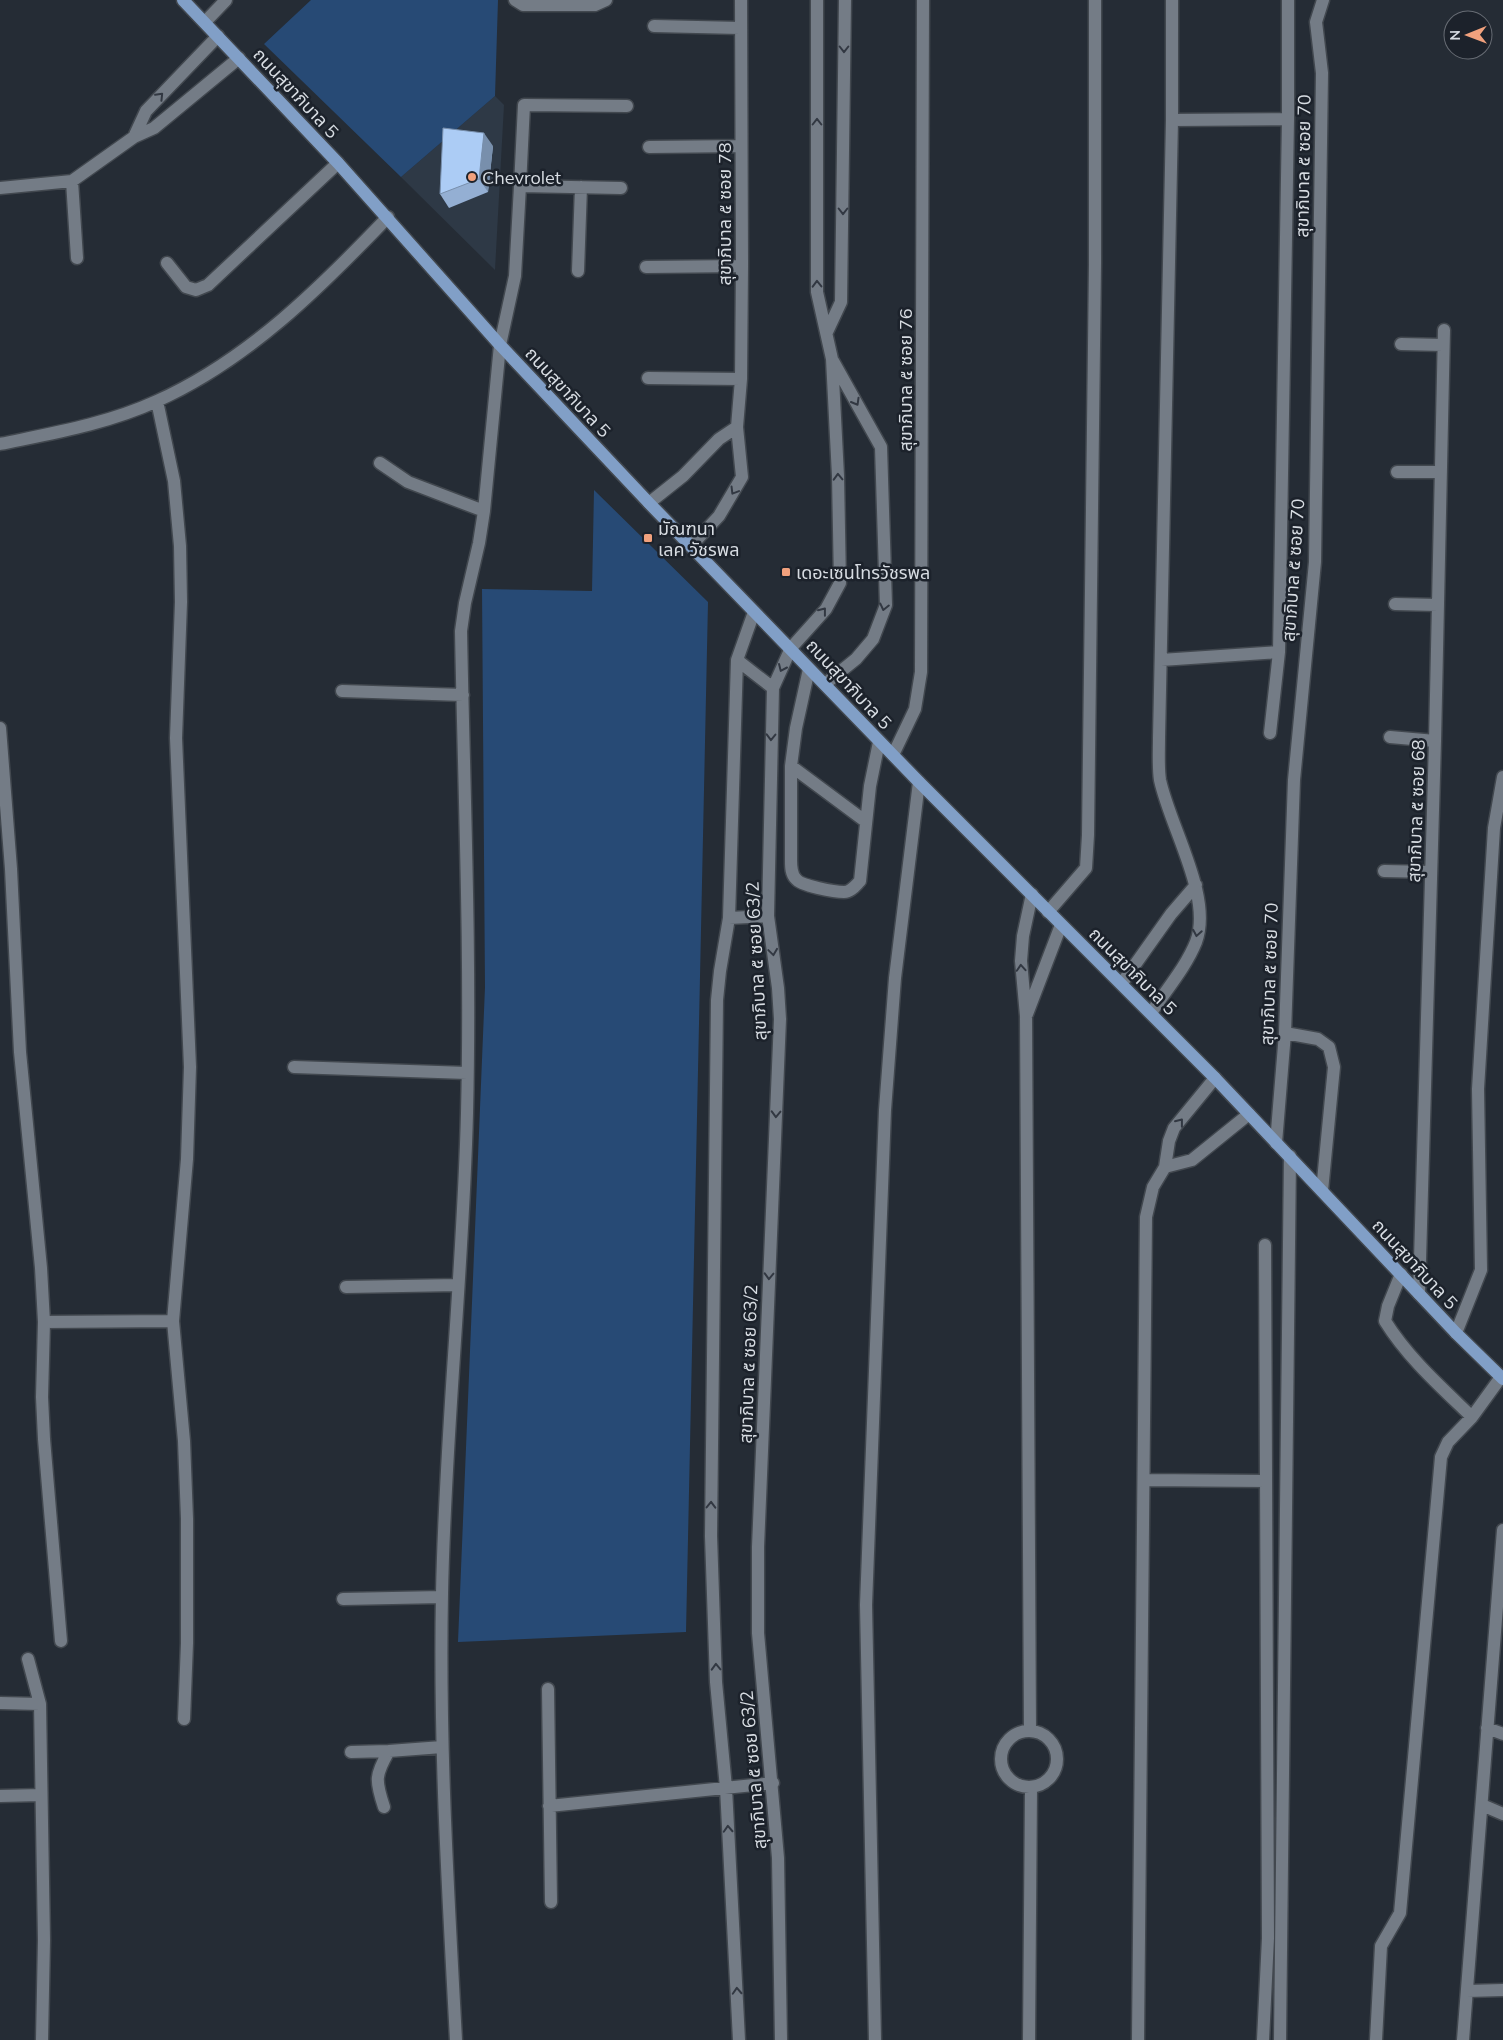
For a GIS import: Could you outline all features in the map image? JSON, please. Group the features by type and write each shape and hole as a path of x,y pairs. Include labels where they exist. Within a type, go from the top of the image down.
{"main road":[{"name":"ถนนสุขาภิบาล 5","path":"184,0 388,217 500,345 649,503 791,648 918,782 1122,983 1215,1078 1456,1333 1502,1378"}],"street":[{"path":"205,22 226,0"},
{"path":"515,0 523,5 595,5 606,0"},
{"name":"สุขาภิบาล ๕ ซอย 78","path":"691,546 719,516 742,477 737,427 741,379 741,0"},
{"path":"736,660 773,688 791,648 826,609 840,583 838,476 832,359 817,292 817,0"},
{"path":"827,332 841,302 844,0"},
{"name":"สุขาภิบาล ๕ ซอย 76","path":"893,755 915,709 921,672 924,0"},
{"path":"1048,912 1086,868 1088,834 1095,264 1095,0"},
{"path":"1151,1013 1196,941 1200,912 1196,885 1172,824 1160,779 1172,120 1172,0"},
{"path":"1270,733 1279,652 1288,119 1288,0"},
{"name":"สุขาภิบาล ๕ ซอย 70","path":"1276,1143 1285,1033 1294,780 1314,562 1322,73 1316,22 1323,0"},
{"path":"654,26 740,28"},
{"path":"134,137 146,111 218,36"},
{"path":"0,188 72,180 134,137 154,128 169,117 238,58"},
{"path":"456,2040 442,1747 442,1597 467,1073 467,930 462,631 465,603 479,543 484,510 500,345 515,276 524,105 627,106"},
{"path":"1172,120 1288,119"},
{"path":"649,147 741,146"},
{"path":"167,264 186,287 196,290 208,285 338,163"},
{"path":"72,180 77,258"},
{"path":"520,186 621,188"},
{"path":"578,271 581,187"},
{"path":"0,444 90,425 157,401 217,369 276,326 347,259 388,217"},
{"path":"646,268 742,266"},
{"name":"สุขาภิบาล ๕ ซอย 68","path":"1419,1294 1435,741 1444,330"},
{"path":"1401,344 1443,345"},
{"path":"824,684 856,659 873,639 886,605 881,447 832,359"},
{"path":"648,378 741,379"},
{"path":"157,401 174,481 180,546 181,602 176,738 190,1067 187,1160 173,1320 184,1441 187,1519 187,1643 184,1719"},
{"path":"649,503 683,476 719,439 737,427"},
{"path":"380,462 408,482 484,510"},
{"path":"1397,472 1441,472"},
{"path":"1395,604 1438,604"},
{"path":"739,2040 726,1788 716,1682 711,1536 718,1000 720,970 729,918 736,660 754,612"},
{"path":"1161,660 1279,652"},
{"path":"809,668 796,728 791,766 791,860 792,873 796,880 804,884 845,892 852,890 860,881 865,820 879,742"},
{"name":"สุขาภิบาล ๕ ซอย 63/2","path":"773,688 768,916 778,988 780,1019 758,1547 758,1632 773,1783 778,1858 781,2040"},
{"path":"342,691 463,695"},
{"path":"0,728 12,869 21,1061 41,1268 44,1322 42,1397 44,1439 61,1641"},
{"path":"1390,736 1435,741"},
{"path":"791,766 865,820"},
{"path":"1456,1333 1481,1270 1478,1089 1494,828 1503,777"},
{"path":"875,2040 867,1586 885,1110 895,978 918,782"},
{"path":"1384,871 1431,872"},
{"path":"1122,983 1171,914 1196,885"},
{"path":"1030,1730 1026,1016 1021,961 1022,936 1032,894"},
{"path":"729,918 768,916"},
{"path":"1026,1016 1061,924"},
{"path":"1285,1033 1318,1038 1329,1047 1334,1067 1322,1191"},
{"path":"294,1068 467,1073"},
{"path":"1138,2040 1146,1217 1153,1187 1164,1168 1169,1141 1174,1128 1215,1078"},
{"path":"1164,1168 1192,1160 1249,1114"},
{"path":"1280,2040 1290,1156"},
{"path":"1263,2040 1268,1938 1265,1246"},
{"path":"1401,1274 1388,1306 1386,1322 1397,1340 1414,1360 1472,1417"},
{"path":"346,1287 458,1285"},
{"path":"44,1322 173,1320"},
{"path":"1376,2040 1381,1946 1400,1913 1441,1457 1448,1442 1472,1417 1502,1378"},
{"path":"1144,1480 1266,1481"},
{"path":"1463,2040 1503,1530"},
{"path":"343,1599 442,1597"},
{"path":"28,1659 40,1704 44,1940 42,2040"},
{"path":"548,1689 551,1902"},
{"path":"0,1703 40,1704"},
{"path":"1488,1728 1503,1734"},
{"path":"1030,1730 1048,1738 1054,1745 1057,1763 1048,1780 1031,1787 1023,1786 1009,1778 1004,1771 1001,1755 1008,1740 1014,1734 1030,1730"},
{"path":"351,1752 442,1747"},
{"path":"384,1807 376,1783 377,1774 389,1751"},
{"path":"549,1806 773,1783"},
{"path":"1028,2040 1031,1787"},
{"path":"0,1796 41,1795"},
{"path":"1482,1805 1503,1814"},
{"path":"1467,1991 1503,1990"}],"shaded area":[{"path":"311,0 498,0 495,96 401,177 264,44"},
{"path":"495,96 504,105 495,270 401,177"},
{"path":"594,490 708,602 686,1632 458,1642 485,987 482,589 592,591"}],"building":[{"path":"443,128 484,133 479,179 440,194"}],"place":[{"name":"Chevrolet","path":"472,177"},
{"name":"มัณฑนา เลค วัชรพล","path":"648,538"},
{"name":"เดอะเซนโทรวัชรพล","path":"786,572"}]}
